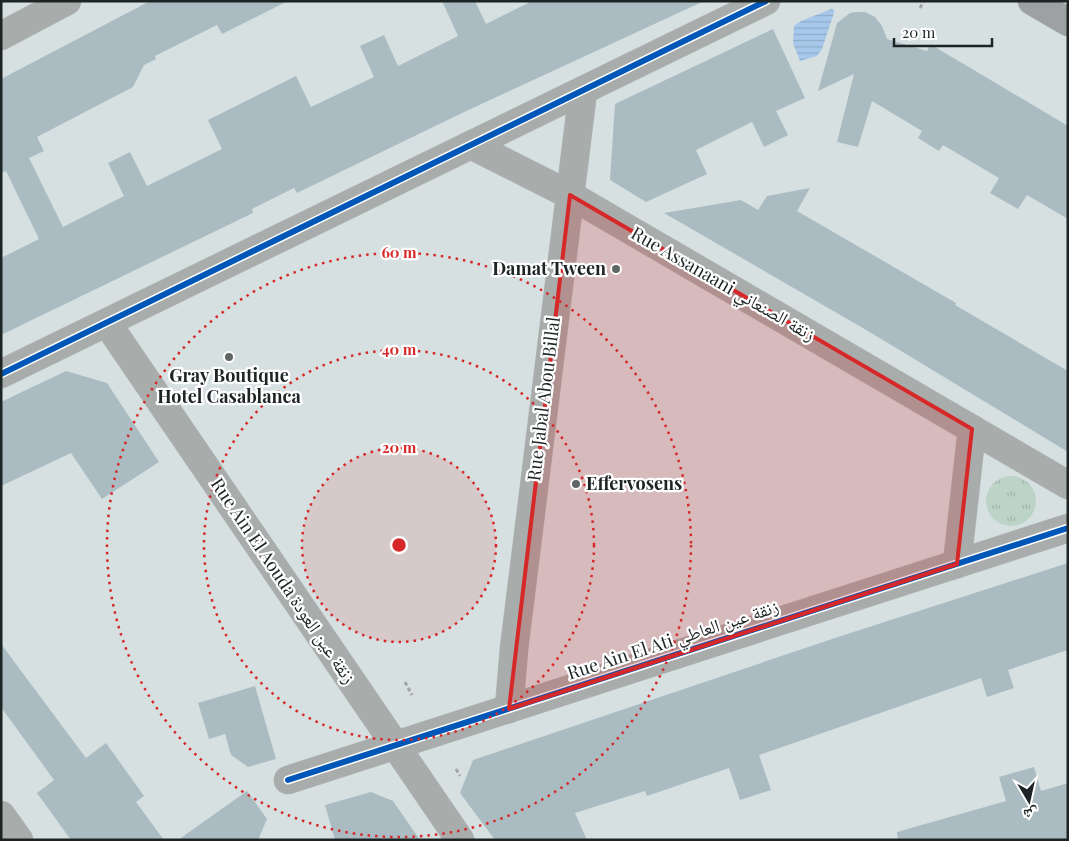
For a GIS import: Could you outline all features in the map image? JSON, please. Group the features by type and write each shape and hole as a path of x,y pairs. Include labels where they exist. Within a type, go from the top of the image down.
{"main road":[{"path":"1032,1 1068,22"}],"street":[{"path":"1,36 67,1"},
{"path":"1,374 766,1"},
{"name":"Rue Jabal Abou Billal","path":"509,709 515,640 583,90"},
{"name":"Rue Assanaani زنقة الصنعاني","path":"471,145 570,195 1068,485"},
{"name":"Rue Ain El Aouda زنقة عين العودة","path":"107,322 460,840"},
{"path":"957,564 972,429"},
{"name":"Rue Ain El Ati زنقة عين العاطي","path":"288,780 1068,528"},
{"path":"1,814 19,840"}],"path":[{"path":"920,8 924,1"},
{"path":"405,682 412,695"},
{"path":"456,770 460,776"}],"highlighted area":[{"path":"570,195 972,429 957,564 509,709"}],"green space":[{"path":"1011,476 1020,478 1031,487 1036,501 1034,510 1025,521 1011,526 1002,524 991,515 986,501 988,492 997,481"}],"water":[{"path":"831,9 834,10 834,13 822,49 817,56 800,61 793,43 794,26 801,21"}],"building":[{"path":"150,1 288,1 222,34 217,25 155,56 156,59 144,65 133,87 37,137 44,151 29,158 63,227 124,196 108,163 130,152 147,186 222,149 208,120 296,76 311,107 374,77 360,46 384,35 398,66 458,36 442,1 475,1 486,24 532,1 704,1 460,114 297,193 294,188 252,209 253,213 1,335 1,258 39,239 6,171 1,173 1,79"},
{"path":"865,12 875,17 882,26 887,39 927,51 930,44 1068,126 1068,219 1027,195 1018,209 990,193 999,178 943,145 939,151 918,138 922,131 872,101 858,147 837,142 854,74 818,91 837,23 850,13"},
{"path":"773,29 805,98 776,111 788,135 764,147 752,122 696,150 707,174 646,202 610,180 615,104"},
{"path":"810,188 797,211 956,303 955,305 1068,371 1068,452 868,331 664,213 741,200 758,210 767,196"},
{"path":"66,371 107,383 159,462 102,499 71,453 1,486 1,402"},
{"path":"1068,563 1068,650 1008,670 1014,688 987,697 981,678 759,755 771,790 740,800 729,768 647,796 645,791 575,813 587,840 495,840 460,793 473,760 838,637"},
{"path":"1,644 86,758 106,743 144,796 136,802 164,840 71,840 37,793 54,780 1,707"},
{"path":"255,686 276,759 248,767 231,755 225,734 209,739 198,703"},
{"path":"1034,767 1041,791 1068,783 1068,840 898,840 897,832 1006,801 999,777"},
{"path":"247,791 267,819 258,840 178,840"},
{"path":"371,792 393,801 420,840 335,840 325,805"}],"cycle path":[{"path":"1,374 766,1"},
{"path":"288,780 1068,528"}],"place":[{"name":"Damat Tween","path":"616,269"},
{"name":"Gray Boutique Hotel Casablanca","path":"229,357"},
{"name":"Effervosens","path":"576,484"}]}
